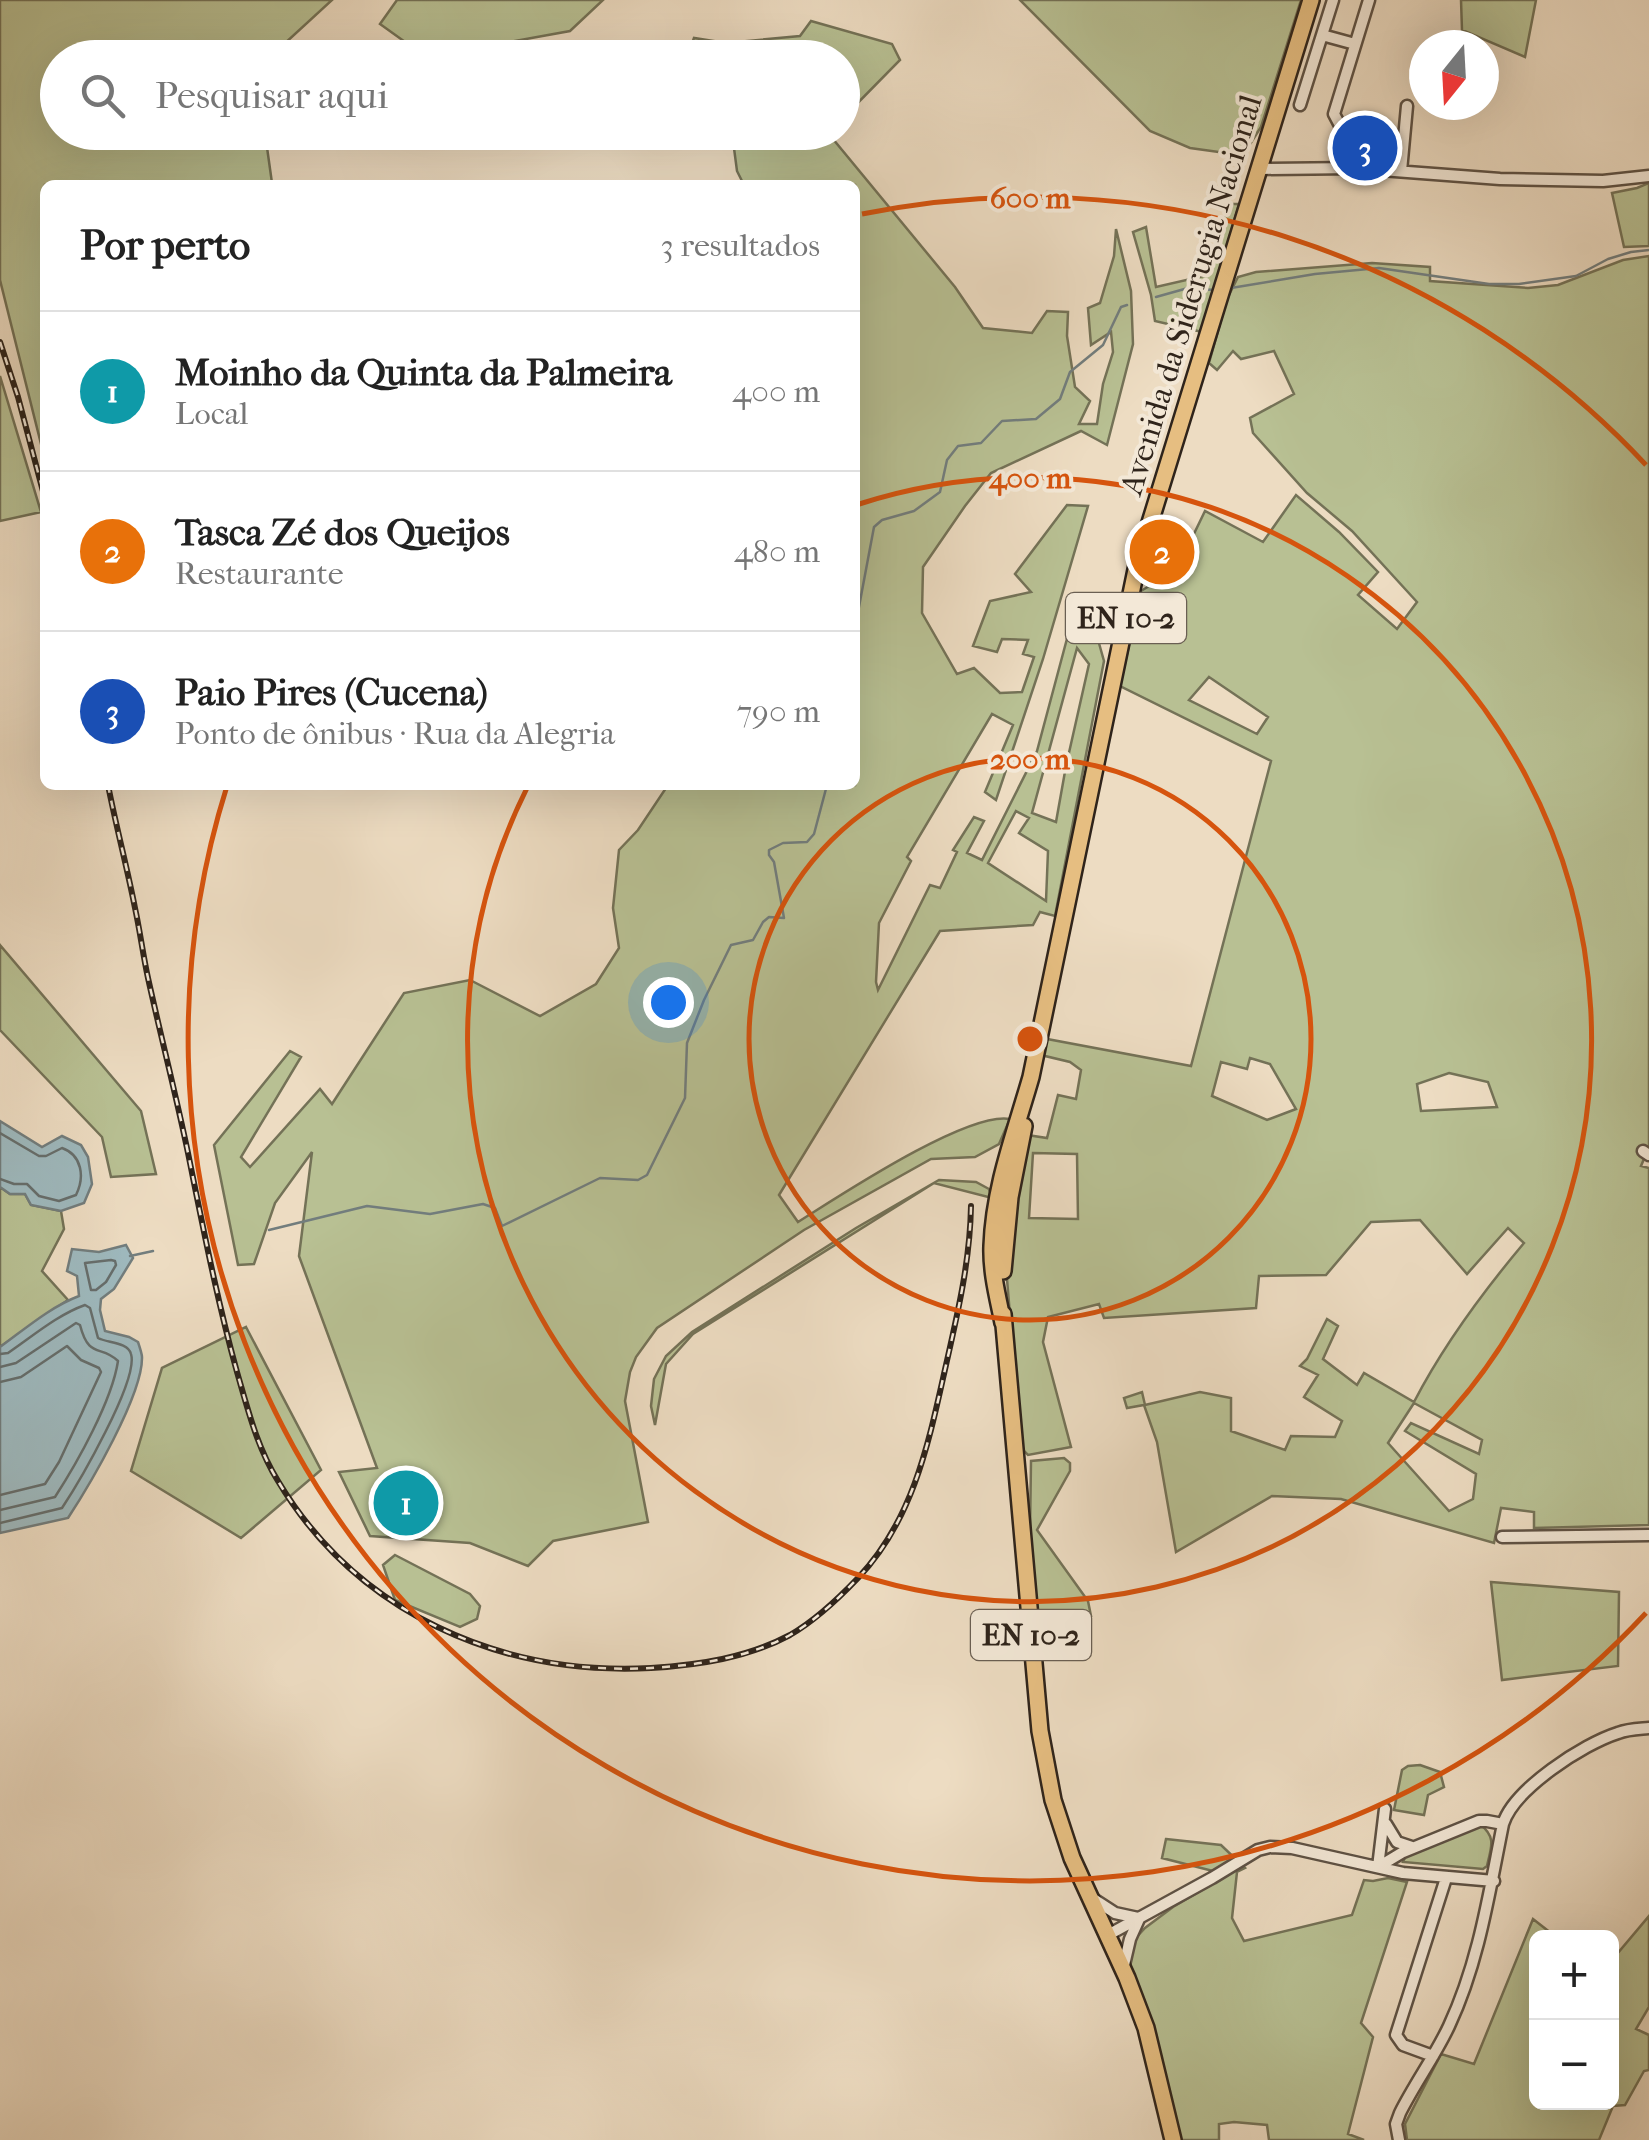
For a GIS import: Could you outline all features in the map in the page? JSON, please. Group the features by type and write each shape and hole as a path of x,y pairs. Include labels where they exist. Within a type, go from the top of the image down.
{"main road":[{"name":"Avenida da Siderugia Nacional","path":"1174,2140 1146,2028 1072,1858 1053,1800 1040,1731 1003,1323 1002,1256 1030,1077 1137,565 1311,0"}],"street":[{"path":"1300,105 1333,0"},
{"path":"1355,168 1353,150 1334,114 1370,0"},
{"path":"1322,35 1354,44"},
{"path":"1400,171 1406,106"},
{"path":"1260,168 1355,168 1500,179 1603,180 1649,176"},
{"path":"1502,1538 1649,1536"},
{"path":"1398,2140 1396,2124 1400,2113 1457,2007 1486,1919 1502,1824 1508,1812 1552,1768 1617,1733 1649,1728"},
{"path":"1378,1867 1384,1815 1397,1842 1413,1848"},
{"path":"1378,1867 1399,1854 1479,1821 1502,1824"},
{"path":"1108,1935 1270,1846 1403,1873 1494,1881"},
{"path":"1399,1854 1403,1873"},
{"path":"1433,2056 1404,2044 1396,2034 1446,1878"},
{"path":"1088,1893 1115,1913 1139,1918"},
{"path":"1123,1970 1139,1918"}],"green space":[{"path":"0,0 332,0 288,40 40,40 40,150 267,150 272,180 40,180 40,440 0,280"},
{"path":"397,0 603,0 570,31 520,40 402,40 380,24"},
{"path":"1020,0 1301,0 1261,127 1247,149 1233,154 1190,148 1150,131"},
{"path":"1461,0 1536,0 1525,57 1499,46 1499,30 1462,30"},
{"path":"811,21 892,44 900,60 860,101 860,40 758,40 800,36"},
{"path":"734,150 842,150 955,287 983,328 1032,333 1047,311 1068,312 1067,336 1075,387 1090,401 1079,424 1097,424 1113,352 1111,332 1091,345 1088,308 1100,303 1114,256 1116,229 1131,291 1133,344 1107,445 1081,431 991,473 923,567 922,613 957,674 974,668 1000,693 1022,692 1034,657 1023,654 1028,640 1002,639 997,652 973,646 990,601 1031,592 1015,574 1067,505 1088,506 996,800 985,792 1013,725 992,714 907,857 911,861 879,923 878,990 930,885 940,888 957,852 953,850 974,817 984,821 967,853 982,860 1037,751 1072,620 1091,615 1104,661 1055,916 1040,912 1033,925 940,931 779,1195 798,1222 935,1141 990,1120 1010,1119 999,1144 975,1157 931,1159 804,1230 657,1328 636,1357 625,1401 648,1522 553,1541 528,1566 470,1543 370,1536 339,1472 377,1468 299,1256 312,1152 275,1203 254,1264 238,1265 214,1145 290,1051 301,1057 241,1157 250,1167 320,1089 332,1104 404,993 470,980 540,1016 596,984 619,948 613,908 619,850 638,830 665,790 860,790 860,180 742,180","holes":["1077,648 1089,664 1066,766 1056,822 1032,813","1016,811 1029,818 1019,833 1048,851 1046,901 988,863"]},
{"path":"1649,183 1649,246 1624,247 1612,193"},
{"path":"1230,204 1239,204 1202,332 1155,321 1133,232 1146,227 1156,287 1204,276"},
{"path":"1649,256 1649,1147 1641,1166 1649,1168 1649,1525 1534,1528 1534,1512 1501,1508 1494,1543 1341,1499 1272,1496 1176,1552 1157,1442 1144,1405 1127,1408 1124,1398 1142,1392 1145,1405 1200,1392 1231,1398 1231,1431 1285,1450 1291,1436 1335,1437 1342,1421 1304,1397 1318,1375 1300,1366 1327,1319 1338,1326 1323,1359 1357,1385 1364,1373 1414,1402 1465,1320 1524,1243 1508,1228 1467,1274 1420,1220 1371,1222 1326,1275 1259,1276 1256,1308 1104,1318 1099,1304 1048,1317 1043,1342 1071,1447 1028,1455 1021,1448 1006,1267 1027,1135 1047,1138 1058,1095 1076,1099 1081,1070 1070,1062 1041,1055 1047,1039 1191,1066 1271,761 1120,686 1141,591 1177,569 1205,511 1263,542 1296,495 1378,572 1358,595 1397,629 1417,602 1352,531 1307,493 1253,433 1250,418 1294,394 1274,351 1241,359 1233,351 1217,370 1209,363 1227,299 1238,277 1256,272 1372,263 1430,267 1430,281 1528,288 1558,285 1623,260","holes":["1209,677 1268,717 1257,734 1189,700","1250,1058 1270,1064 1296,1109 1267,1120 1212,1096 1221,1062 1247,1069","1449,1073 1488,1082 1497,1107 1421,1111 1417,1084","1033,1153 1077,1154 1078,1219 1029,1218","1414,1403 1482,1440 1479,1454 1411,1423 1405,1431 1476,1474 1473,1499 1449,1511 1388,1443"]},
{"path":"0,376 40,512 0,521"},
{"path":"0,945 141,1111 156,1174 111,1177 102,1137 0,1030"},
{"path":"939,1180 976,1182 989,1189 992,1198 934,1183 693,1334 666,1364 655,1425 651,1406 654,1379 666,1356 692,1332 856,1228"},
{"path":"0,1187 10,1194 25,1194 31,1205 61,1211 64,1229 42,1271 68,1300 0,1347"},
{"path":"246,1327 321,1470 241,1538 131,1471 162,1368"},
{"path":"1064,1458 1070,1463 1070,1471 1037,1530 1088,1601 1091,1616 1038,1625 1030,1533 1031,1461"},
{"path":"395,1555 470,1594 480,1606 477,1619 460,1627 395,1600 383,1565"},
{"path":"1491,1582 1619,1592 1618,1666 1502,1680"},
{"path":"1420,1765 1440,1772 1444,1787 1428,1795 1424,1815 1394,1810 1402,1770"},
{"path":"1480,1824 1491,1843 1483,1869 1403,1862 1406,1855"},
{"path":"1166,1839 1221,1845 1245,1868 1237,1872 1232,1918 1244,1941 1352,1915 1364,1880 1388,1878 1407,1882 1361,2023 1373,2037 1348,2134 1364,2140 1269,2140 1267,2125 1234,2122 1219,2124 1219,2140 1179,2140 1158,2047 1128,1959 1133,1941 1145,1928 1214,1883 1213,1871 1162,1858"},
{"path":"1649,1916 1649,2007 1636,2029 1649,2035 1649,2070 1644,2071 1625,2105 1619,2106 1619,2020 1619,1952"},
{"path":"1533,1919 1547,1930 1529,1930 1529,2110 1611,2110 1599,2140 1407,2140 1405,2124 1441,2054 1474,2064"}],"water":[{"path":"0,1121 42,1147 62,1136 81,1145 88,1157 92,1184 84,1203 61,1211 31,1205 25,1194 10,1194 0,1187"},
{"path":"126,1245 133,1258 114,1289 101,1299 100,1310 105,1331 138,1342 142,1354 140,1374 125,1416 68,1518 0,1533 0,1347 48,1312 79,1296 77,1276 67,1271 72,1249 99,1252"}],"waterway":[{"path":"1231,288 1379,268 1489,284 1519,284 1576,276 1608,259 1649,250"},
{"path":"1156,297 1188,288 1214,290"},
{"path":"860,601 874,527 882,520 914,511 940,492 947,460 958,446 981,443 1002,421 1036,419 1060,399 1070,372 1103,345 1121,307 1127,305"},
{"path":"269,1230 367,1206 430,1214 483,1204 495,1208 502,1226 600,1178 638,1180 647,1175 685,1098 687,1043 731,945 753,940 769,917 784,918 769,850 783,843 807,842 814,834 826,790"},
{"path":"130,1256 153,1251"}],"railway":[{"path":"0,342 40,480"},
{"path":"109,790 217,1291 259,1442 278,1481 311,1527 348,1567 391,1600 438,1627 487,1647 540,1661 595,1668 651,1668 740,1655 790,1635 818,1616 877,1555 893,1531 917,1478 959,1306 971,1206"}],"place":[{"name":"Paio Pires (Cucena)","path":"1365,148"},
{"name":"Tasca Zé dos Queijos","path":"1162,552"},
{"name":"Moinho da Quinta da Palmeira","path":"406,1503"}]}
